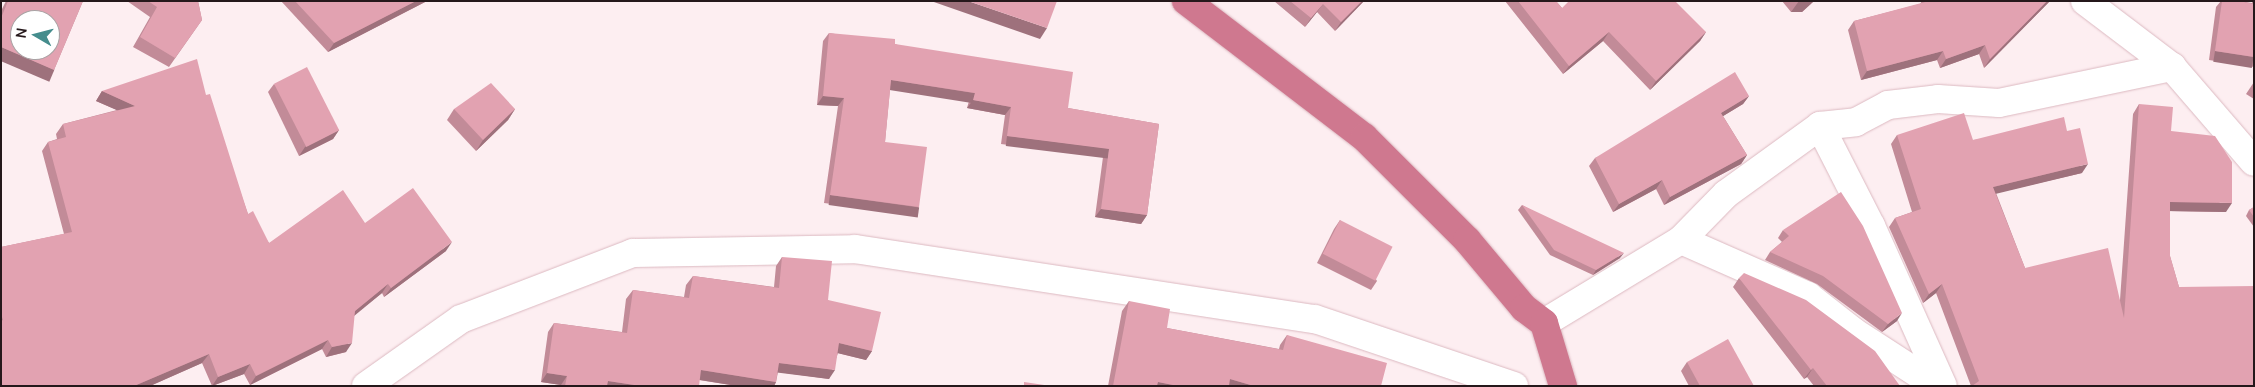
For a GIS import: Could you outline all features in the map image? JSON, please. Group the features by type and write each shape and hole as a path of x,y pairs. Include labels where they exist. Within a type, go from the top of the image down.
{"highway":[{"path":"1186,1 1364,136 1467,240 1524,308 1544,323 1563,386"}],"street":[{"path":"2085,1 2172,67 2254,162"},
{"path":"1544,323 1680,240 1726,194 1820,126 1856,122 1888,106 1938,99 1998,103 2172,67"},
{"path":"1820,126 1871,226 1943,386"},
{"path":"1680,240 1808,296 1854,332 1937,386"},
{"path":"366,386 461,320 633,253 855,249 1316,319 1514,386"}],"building":[{"path":"8,1 83,1 60,56 60,10 10,10 10,51 1,47 1,18"},
{"path":"148,1 198,1 202,20 175,58 140,37 157,7"},
{"path":"295,1 416,1 334,43"},
{"path":"968,1 1057,1 1047,28"},
{"path":"1290,1 1362,1 1341,22 1323,4 1311,18"},
{"path":"1518,1 1556,1 1562,8 1569,1 1675,1 1706,32 1656,81 1609,32 1569,66"},
{"path":"1925,1 2047,1 1990,59 1985,45 1946,59 1943,51 1867,71 1854,21"},
{"path":"2222,1 2239,1 2254,4 2254,57 2215,51"},
{"path":"829,33 895,39 895,44 1073,72 1068,108 1159,124 1147,215 1101,209 1109,149 1007,136 1011,107 973,100 975,93 891,80 885,142 927,147 919,207 830,195 844,98 823,96"},
{"path":"197,59 206,95 210,94 248,214 253,211 269,243 343,190 365,223 413,188 452,242 391,288 388,284 355,311 352,343 332,347 328,340 256,376 250,364 218,377 209,354 134,386 1,386 1,321 3,320 1,314 1,247 72,232 48,142 66,137 63,124 135,106 102,91"},
{"path":"31,60 58,60 54,70"},
{"path":"307,67 339,130 306,147 274,84"},
{"path":"1735,72 1749,96 1721,113 1747,155 1670,197 1662,180 1619,204 1595,158"},
{"path":"491,83 515,109 483,140 454,109"},
{"path":"2139,104 2173,107 2171,131 2215,136 2232,162 2232,203 2170,202 2170,256 2179,287 2254,286 2254,386 1972,386 1979,381 1942,284 1929,294 1895,218 1921,209 1897,135 1964,113 1973,140 2064,117 2067,131 2080,128 2088,164 1993,187 2025,268 2108,248 2124,318"},
{"path":"1841,192 1863,226 1902,313 1888,324 1823,276 1770,252 1789,236 1783,230"},
{"path":"1522,205 1624,253 1596,270 1554,250"},
{"path":"2254,207 2254,217 2249,210"},
{"path":"1340,220 1393,247 1375,281 1323,254"},
{"path":"782,257 832,261 828,300 881,312 872,351 839,343 835,370 779,363 776,382 701,370 699,386 641,386 608,381 607,386 565,386 567,376 547,373 554,323 627,333 633,290 689,298 693,276 779,288"},
{"path":"1744,273 1806,300 1875,351 1900,386 1827,386 1813,368 1811,370 1739,278"},
{"path":"1129,301 1170,309 1167,328 1283,350 1287,335 1387,363 1381,386 1254,386 1230,379 1229,386 1178,386 1158,382 1157,386 1113,386"},
{"path":"1728,339 1754,386 1700,386 1687,362"},
{"path":"1024,382 1051,386 1024,386"}]}
